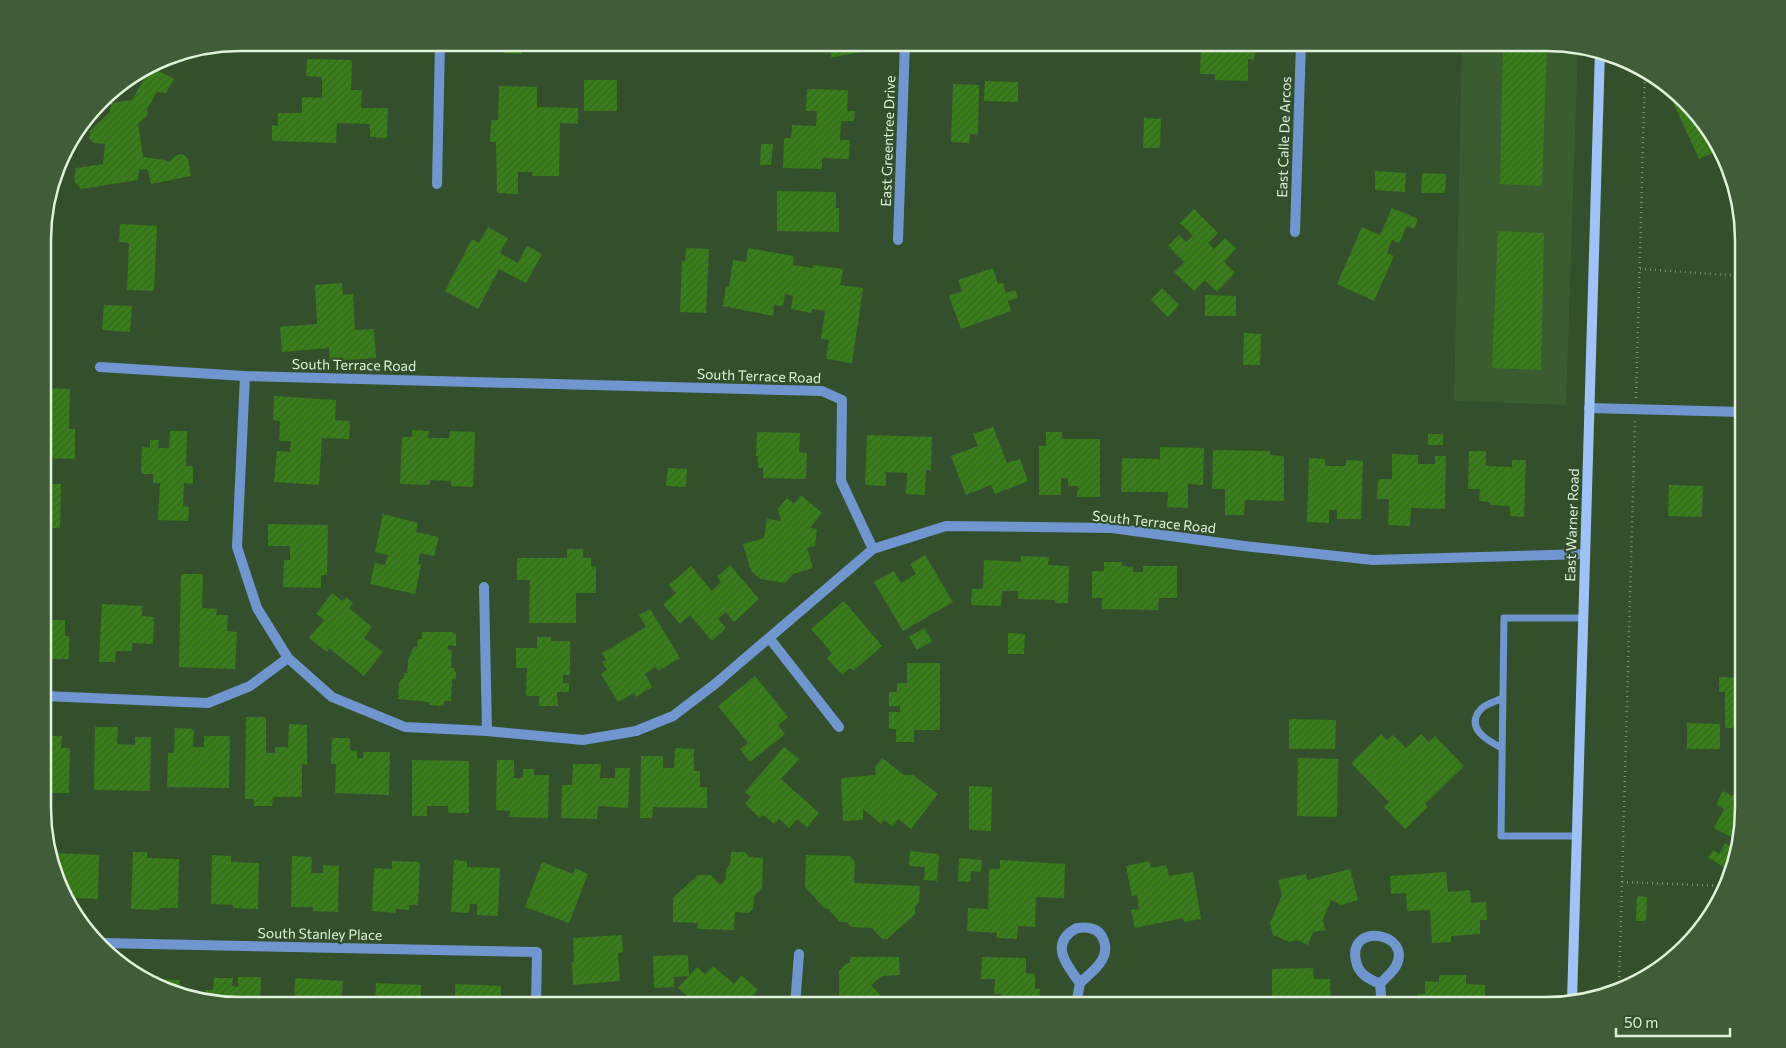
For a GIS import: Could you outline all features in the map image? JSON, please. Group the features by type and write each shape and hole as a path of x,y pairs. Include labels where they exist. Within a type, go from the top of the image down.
{"main road":[{"name":"East Warner Road","path":"1572,995 1600,59"}],"street":[{"path":"437,184 440,51"},
{"name":"East Greentree Drive","path":"898,240 904,51"},
{"name":"East Calle De Arcos","path":"1295,232 1301,51"},
{"name":"South Terrace Road","path":"100,367 245,376 822,391 842,400 841,481 873,549 946,526 1112,528 1244,546 1373,560 1585,554"},
{"path":"245,376 237,547 257,608 288,658 332,697 405,727 487,731 583,740 636,731 673,716 715,684 770,639 873,549"},
{"path":"1589,408 1735,412"},
{"path":"484,587 487,731"},
{"path":"770,639 839,727"},
{"path":"51,696 208,703 250,686 288,658"},
{"path":"1077,997 1080,983 1100,964 1105,952 1104,940 1098,932 1090,928 1077,928 1074,930 1068,935 1063,946 1063,958 1067,967 1080,983"},
{"path":"1380,984 1370,979 1357,968 1354,955 1359,943 1369,936 1382,935 1396,947 1398,954 1396,966 1380,984 1381,997"},
{"name":"South Stanley Place","path":"109,943 537,952 536,997"},
{"path":"796,997 799,954"}],"lane":[{"path":"1577,836 1501,836 1504,618 1583,618"},
{"path":"1502,748 1481,735 1476,729 1476,719 1481,709 1503,698"}],"path":[{"path":"1619,981 1645,80"},
{"path":"1640,269 1735,275"},
{"path":"1622,882 1717,886"}],"shaded area":[{"path":"1462,51 1546,51 1578,54 1566,405 1454,401"}],"building":[{"path":"504,51 521,51 521,54 504,53"},
{"path":"830,51 861,52 835,57 831,57"},
{"path":"1201,51 1255,51 1254,60 1248,59 1248,81 1215,80 1215,74 1200,74"},
{"path":"1503,51 1547,51 1542,186 1500,184"},
{"path":"307,59 352,60 351,90 362,90 361,108 388,108 387,138 370,137 370,124 337,123 336,143 272,141 272,125 278,126 278,113 302,113 302,97 322,98 322,77 306,76"},
{"path":"157,71 174,79 166,93 157,92 147,109 148,115 138,124 143,157 169,162 177,155 183,154 188,159 191,176 151,184 148,170 145,169 139,170 138,180 81,189 74,181 76,168 103,164 105,144 94,143 89,138 90,131 110,112 111,103 132,100 145,78"},
{"path":"584,80 617,80 617,111 584,111"},
{"path":"985,81 1018,82 1018,102 984,101"},
{"path":"953,84 979,85 978,135 970,134 969,143 951,142"},
{"path":"499,86 537,87 537,107 578,108 578,124 560,123 559,176 532,176 533,172 518,172 518,194 497,193 496,142 490,142 491,120 498,120"},
{"path":"807,89 848,90 847,111 855,111 854,121 841,121 840,140 850,140 849,159 822,158 822,169 783,168 784,138 791,138 792,125 816,126 817,111 806,111"},
{"path":"1672,100 1696,125 1713,153 1699,159"},
{"path":"1144,118 1161,119 1160,148 1143,148"},
{"path":"761,144 773,144 771,165 760,165"},
{"path":"1375,171 1406,173 1405,192 1375,190"},
{"path":"1422,173 1446,174 1445,193 1421,193"},
{"path":"777,191 836,192 836,208 839,208 839,232 777,231"},
{"path":"1392,208 1418,219 1414,229 1407,226 1399,243 1392,240 1387,253 1394,256 1374,301 1337,284 1362,227 1380,235"},
{"path":"1194,209 1218,233 1208,243 1214,249 1225,238 1236,248 1224,262 1235,273 1217,292 1205,280 1194,291 1174,272 1184,262 1168,246 1179,235 1186,242 1193,236 1180,223"},
{"path":"120,224 157,226 154,291 127,290 129,243 119,242"},
{"path":"488,227 508,238 500,253 518,263 527,246 542,254 526,283 499,269 478,309 445,291 472,239 479,243"},
{"path":"1498,231 1544,233 1541,370 1492,368"},
{"path":"686,248 709,249 706,313 680,312 682,261 685,261"},
{"path":"748,248 794,256 793,265 813,268 813,265 843,269 840,285 863,288 852,363 826,359 829,340 821,339 825,311 812,309 811,313 791,309 793,296 785,294 783,306 774,305 773,316 723,306 726,286 729,287 733,260 746,262"},
{"path":"993,268 998,284 1003,283 1006,293 1015,290 1018,298 1008,301 1011,311 961,329 949,296 962,291 958,280"},
{"path":"342,283 343,295 353,294 355,330 374,329 376,358 330,361 329,348 282,352 280,327 317,324 315,285"},
{"path":"1162,288 1179,305 1168,317 1151,300"},
{"path":"1205,295 1236,296 1236,316 1205,316"},
{"path":"104,305 132,306 130,332 102,330"},
{"path":"1244,333 1261,334 1260,365 1243,365"},
{"path":"51,388 70,389 69,429 75,429 75,459 51,458"},
{"path":"274,396 336,400 335,420 350,421 349,439 322,438 319,485 274,482 277,451 290,452 291,441 279,441 280,421 273,420"},
{"path":"993,427 1007,463 1020,459 1028,481 995,494 991,485 966,495 951,456 978,446 973,434"},
{"path":"412,430 429,431 428,438 449,438 450,431 475,432 473,487 451,486 451,481 430,480 430,485 400,484 402,437 412,437"},
{"path":"170,431 187,431 186,466 193,466 193,484 184,483 183,506 189,507 188,521 158,520 160,483 153,483 153,474 141,474 142,447 150,448 150,440 159,440 158,448 169,448"},
{"path":"757,432 800,433 799,452 807,453 806,479 763,478 763,468 758,468 758,456 756,456"},
{"path":"1046,432 1062,432 1062,439 1100,439 1100,497 1077,497 1078,486 1068,486 1068,478 1061,478 1061,495 1039,495 1039,446 1046,446"},
{"path":"1428,434 1443,434 1443,445 1428,445"},
{"path":"867,435 932,437 931,470 926,470 925,495 906,494 907,473 886,472 886,486 865,485"},
{"path":"1160,447 1204,448 1203,485 1188,484 1188,508 1167,507 1168,492 1121,492 1122,458 1160,459"},
{"path":"1213,450 1270,451 1270,455 1284,456 1284,501 1245,500 1244,515 1225,515 1225,489 1212,489"},
{"path":"1469,451 1486,451 1486,466 1512,467 1512,460 1526,460 1524,517 1510,516 1510,506 1490,505 1490,502 1479,501 1480,489 1468,489"},
{"path":"1392,454 1418,455 1418,464 1435,464 1435,456 1446,456 1445,509 1411,508 1410,526 1388,525 1389,499 1377,499 1378,479 1392,479"},
{"path":"1309,458 1325,459 1325,466 1346,466 1346,460 1363,461 1361,519 1337,519 1337,510 1329,510 1329,523 1307,522"},
{"path":"668,468 687,469 686,487 666,486"},
{"path":"51,484 61,484 60,528 51,528"},
{"path":"1669,485 1703,486 1702,517 1668,516"},
{"path":"801,495 822,513 810,528 817,529 815,546 807,548 813,568 793,574 785,583 760,579 751,571 743,544 764,538 767,519 781,521 778,509 787,498 794,504"},
{"path":"383,514 418,523 416,532 439,537 434,556 420,553 418,564 421,565 415,594 370,584 375,563 385,565 388,555 375,552"},
{"path":"268,524 328,525 327,575 321,575 321,588 283,587 284,560 290,560 290,546 268,546"},
{"path":"567,549 583,549 583,558 591,558 591,567 596,566 596,593 576,593 576,623 529,623 530,580 517,580 517,558 567,558"},
{"path":"925,555 953,602 903,631 874,582 894,571 901,583 916,574 910,564"},
{"path":"1021,556 1049,557 1048,565 1069,566 1068,603 1055,603 1055,600 1018,599 1018,591 1002,591 1001,606 971,605 972,589 983,589 984,560 1021,562"},
{"path":"1104,562 1122,562 1122,566 1133,567 1133,572 1143,572 1143,566 1177,566 1177,598 1159,598 1158,610 1102,609 1102,598 1092,598 1092,571 1104,571"},
{"path":"730,565 759,599 734,622 726,612 718,619 726,628 712,641 690,615 680,624 663,604 676,593 669,585 691,566 712,591 721,582 717,577"},
{"path":"181,574 203,574 202,608 217,609 216,615 228,615 227,631 237,632 235,669 179,667"},
{"path":"332,593 342,601 346,597 353,603 349,608 372,627 364,638 383,652 364,676 329,648 327,652 309,638 324,620 316,614"},
{"path":"844,601 882,646 853,671 850,668 842,675 827,658 832,653 811,629"},
{"path":"102,604 142,606 142,616 154,617 153,644 132,643 132,651 116,651 115,662 99,662"},
{"path":"650,609 680,658 658,671 656,667 645,674 652,687 636,697 634,693 618,702 601,674 607,670 602,662 606,660 602,653 646,627 639,615"},
{"path":"51,620 65,620 65,636 69,636 69,659 51,659"},
{"path":"924,628 932,641 917,650 909,637"},
{"path":"422,632 453,632 453,634 456,634 456,646 448,645 448,650 452,650 451,668 454,668 456,672 456,679 453,679 452,682 451,701 444,701 444,706 429,705 429,702 398,699 399,683 403,679 404,673 407,673 408,661 412,650 417,647 418,639 422,639"},
{"path":"1008,633 1025,634 1024,654 1008,654"},
{"path":"537,637 551,637 551,641 570,641 570,675 563,675 563,683 569,683 569,692 557,692 558,706 539,706 539,696 526,696 527,668 516,668 516,648 537,648"},
{"path":"907,663 940,663 940,730 914,730 914,742 896,742 896,729 889,729 889,712 900,712 900,706 889,706 889,692 897,692 897,683 907,683"},
{"path":"755,676 788,717 778,725 785,734 750,762 740,749 748,743 718,706"},
{"path":"1719,677 1735,678 1735,728 1725,728 1725,692 1719,692"},
{"path":"246,717 266,717 266,753 275,753 275,747 288,747 289,724 307,725 307,765 302,764 302,797 273,797 272,806 254,806 254,799 245,799"},
{"path":"1289,719 1336,720 1335,749 1289,749"},
{"path":"1687,723 1720,724 1720,749 1687,749"},
{"path":"95,727 118,727 117,744 135,745 135,737 151,737 150,791 94,790"},
{"path":"175,728 194,729 193,747 204,747 204,736 230,736 229,788 167,787 168,753 174,753"},
{"path":"1381,734 1387,740 1393,735 1406,748 1421,734 1429,742 1435,736 1464,766 1425,804 1428,807 1405,829 1384,807 1389,802 1351,763"},
{"path":"51,736 62,736 61,748 70,748 69,793 51,793"},
{"path":"332,738 350,738 350,750 357,751 357,758 363,758 363,752 390,752 389,795 335,793 336,764 331,764"},
{"path":"784,747 799,759 781,779 819,813 807,827 797,819 789,828 779,819 774,824 763,815 760,818 745,804 751,797 745,792"},
{"path":"675,748 694,749 694,771 700,771 700,787 707,787 707,808 653,807 652,818 640,818 641,756 663,756 663,768 674,768"},
{"path":"882,758 904,775 913,775 938,794 911,829 898,819 893,827 884,820 881,824 863,809 863,820 843,821 841,778 876,775 875,767"},
{"path":"1298,758 1338,759 1337,817 1297,816"},
{"path":"412,760 469,761 469,813 448,813 448,806 427,806 427,816 412,816"},
{"path":"497,760 514,760 514,778 523,778 523,769 534,769 534,775 549,775 548,818 509,817 510,811 496,810"},
{"path":"573,764 601,764 600,778 615,778 615,768 630,768 628,808 598,806 597,819 561,818 562,785 572,785"},
{"path":"969,786 992,787 991,831 969,830"},
{"path":"1723,791 1732,796 1735,791 1732,838 1714,828 1724,809 1716,804"},
{"path":"1725,843 1731,847 1725,868 1708,857 1713,850 1719,854"},
{"path":"910,851 939,854 937,881 924,880 925,867 909,866"},
{"path":"133,852 147,852 147,858 179,859 178,908 159,908 159,910 131,909"},
{"path":"731,852 745,852 749,857 763,858 762,888 754,897 753,908 748,913 735,912 734,930 697,929 698,923 673,922 673,898 698,875 711,875 720,885 726,879 726,869 730,865"},
{"path":"57,853 99,855 98,899 75,898 61,868"},
{"path":"212,855 231,856 231,862 259,863 258,909 233,908 233,905 211,904"},
{"path":"806,855 850,856 855,862 854,883 920,886 919,902 915,906 915,914 887,939 882,939 872,928 851,927 847,922 840,922 805,887"},
{"path":"292,856 312,857 311,873 323,873 323,865 339,866 338,912 313,911 313,907 291,907"},
{"path":"959,858 982,860 981,872 971,871 970,882 958,881"},
{"path":"454,860 467,861 467,867 500,868 498,916 477,915 477,904 470,904 469,913 451,912"},
{"path":"1000,860 1065,864 1064,898 1036,897 1035,927 1018,926 1017,939 996,938 997,933 967,931 968,908 988,909 989,869 1000,869"},
{"path":"392,861 420,862 418,905 409,905 409,910 396,909 396,913 372,911 374,868 392,869"},
{"path":"1149,861 1151,868 1166,865 1169,876 1193,872 1201,919 1184,922 1183,918 1135,928 1131,910 1139,909 1137,895 1132,896 1126,866"},
{"path":"542,862 573,874 575,868 588,874 569,923 525,907"},
{"path":"1350,869 1358,900 1341,905 1331,900 1323,919 1325,930 1313,932 1308,945 1297,940 1289,942 1273,935 1270,923 1282,895 1278,880 1306,874 1307,880"},
{"path":"1446,872 1448,892 1470,890 1471,903 1486,902 1487,920 1480,920 1480,934 1451,936 1451,942 1432,943 1430,910 1407,911 1406,893 1391,894 1390,876"},
{"path":"1637,896 1647,897 1646,921 1636,921"},
{"path":"622,935 623,952 618,953 620,981 573,985 573,938"},
{"path":"688,955 689,976 674,977 674,987 654,988 653,956"},
{"path":"850,957 899,957 900,975 882,976 871,985 882,997 839,997 839,971 847,963 850,963"},
{"path":"982,957 1026,958 1026,973 1035,974 1035,989 1040,989 1040,997 1001,997 1001,994 994,994 995,979 981,979"},
{"path":"713,966 734,984 741,975 758,990 752,997 689,997 678,988 697,967 705,974"},
{"path":"1313,968 1314,979 1330,979 1331,997 1272,997 1272,969"},
{"path":"1439,975 1466,975 1466,984 1485,985 1485,997 1418,997 1418,994 1425,994 1425,981 1439,982"},
{"path":"238,977 261,977 260,997 206,993 206,990 213,990 214,978 233,978 232,986 238,987"},
{"path":"295,978 343,981 342,997 294,997"},
{"path":"162,979 180,980 180,987"},
{"path":"376,983 421,985 421,997 375,997"},
{"path":"455,984 501,986 501,997 455,997"}]}
